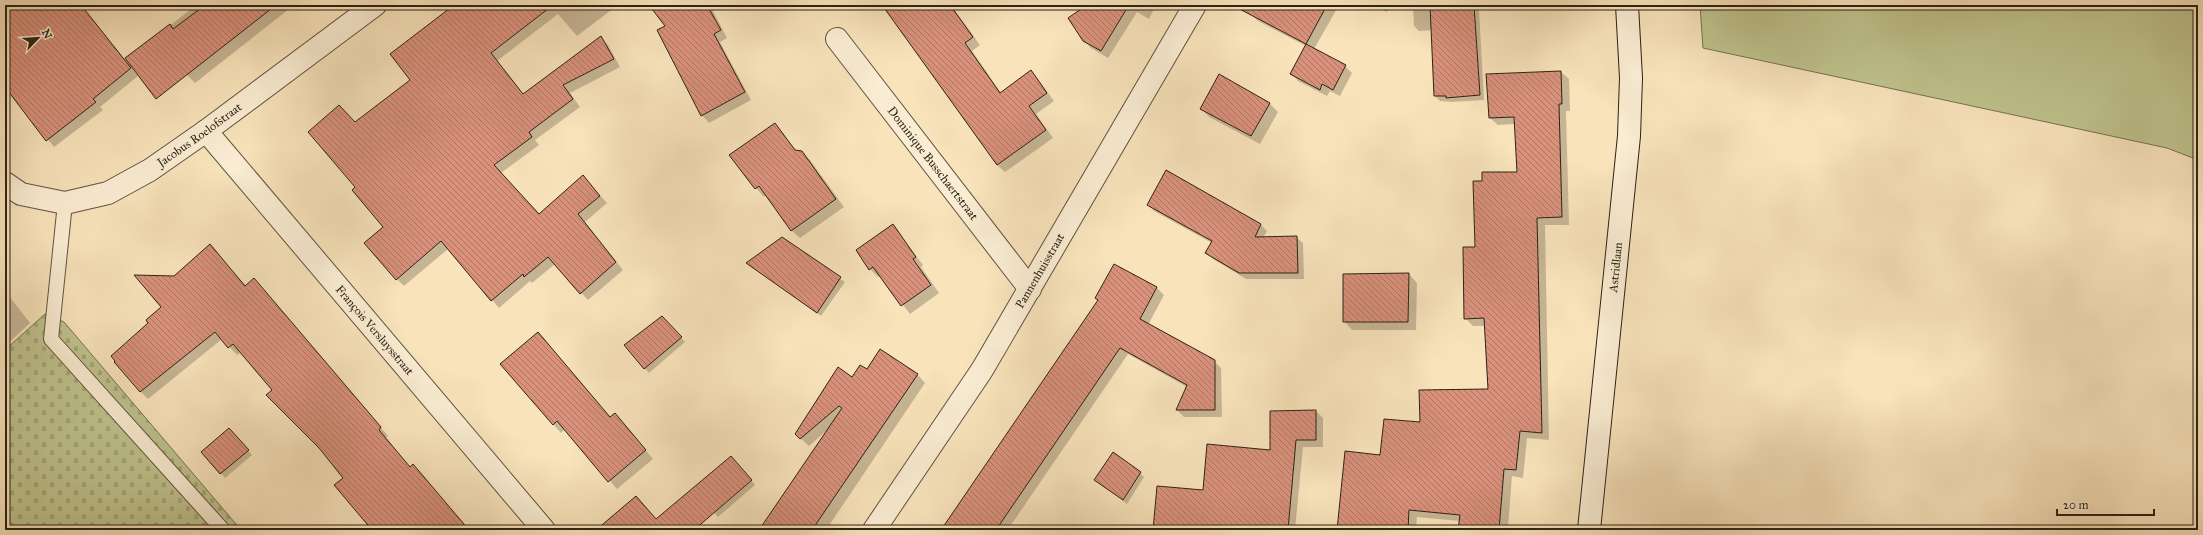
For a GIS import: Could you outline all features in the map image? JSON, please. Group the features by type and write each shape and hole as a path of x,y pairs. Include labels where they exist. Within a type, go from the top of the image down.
{"street":[{"name":"Jacobus Roelofstraat","path":"5,183 21,194 65,203 108,193 150,170 206,131 375,5"},
{"name":"Pannenhuisstraat","path":"874,530 982,370 1195,5"},
{"name":"Astridlaan","path":"1589,530 1629,136 1631,78 1627,5"},
{"name":"Dominique Busschaertstraat","path":"837,39 1030,288"},
{"name":"François Versluysstraat","path":"206,131 544,530"}],"lane":[{"path":"65,203 51,339 223,530"}],"green space":[{"path":"1700,5 2198,5 2198,160 2167,148 1703,48"},
{"path":"45,314 64,322 241,530 5,530 5,350"}],"building":[{"path":"5,5 81,5 131,68 93,99 96,102 46,141 5,87"},
{"path":"205,5 276,5 156,99 125,58 170,24 173,29"},
{"path":"454,5 553,5 491,53 523,94 601,36 614,59 563,85 573,99 529,132 532,137 494,165 539,214 583,175 600,196 578,214 616,262 580,294 548,257 524,277 523,274 491,301 441,241 396,280 364,243 383,227 352,190 355,187 308,132 339,105 355,122 410,80 390,54"},
{"path":"649,5 707,5 721,30 714,34 745,92 701,116 657,30 665,26"},
{"path":"882,5 950,5 973,37 965,43 1000,93 1031,70 1047,93 1029,106 1046,130 997,165"},
{"path":"1087,5 1129,5 1101,51 1083,41 1068,18"},
{"path":"1232,5 1327,5 1306,44"},
{"path":"1430,5 1474,5 1480,95 1446,98 1446,96 1434,96"},
{"path":"1306,44 1346,65 1333,90 1322,84 1320,90 1290,74"},
{"path":"1561,71 1562,104 1559,104 1562,217 1537,218 1542,433 1520,431 1516,470 1504,469 1499,530 1458,530 1460,515 1409,510 1408,530 1337,530 1345,451 1380,455 1384,419 1420,422 1419,390 1488,389 1484,318 1464,319 1463,247 1475,247 1473,181 1482,181 1482,172 1517,172 1514,117 1489,118 1486,74"},
{"path":"1219,74 1270,103 1251,136 1200,109"},
{"path":"775,123 795,150 802,151 836,199 791,231 759,186 755,189 729,155"},
{"path":"1166,170 1261,224 1255,237 1297,236 1298,273 1239,273 1205,253 1212,241 1147,205"},
{"path":"893,224 916,257 913,259 931,285 901,306 873,267 869,270 856,250"},
{"path":"782,237 841,277 817,313 746,263"},
{"path":"210,244 245,286 254,278 381,427 379,430 410,467 413,464 469,530 372,530 334,485 343,478 319,448 266,395 272,390 233,344 228,348 215,332 140,392 114,362 115,361 111,356 148,323 146,320 161,307 134,275 174,276"},
{"path":"1114,264 1157,287 1140,319 1215,360 1215,410 1176,410 1187,385 1120,348 996,530 941,530 1098,300 1095,298"},
{"path":"1409,273 1408,322 1343,322 1343,274"},
{"path":"662,316 682,337 644,369 624,345"},
{"path":"538,332 610,417 615,413 646,450 608,482 557,421 553,425 500,364"},
{"path":"880,349 918,374 812,530 759,530 842,408 839,406 800,439 795,434 838,367 852,377 860,365 867,369"},
{"path":"1316,410 1316,440 1296,440 1288,530 1153,530 1157,486 1203,490 1207,444 1270,450 1270,411"},
{"path":"229,428 249,450 220,474 201,452"},
{"path":"1113,452 1141,472 1123,500 1094,480"},
{"path":"731,456 752,480 694,530 596,530 636,496 656,519"}]}
